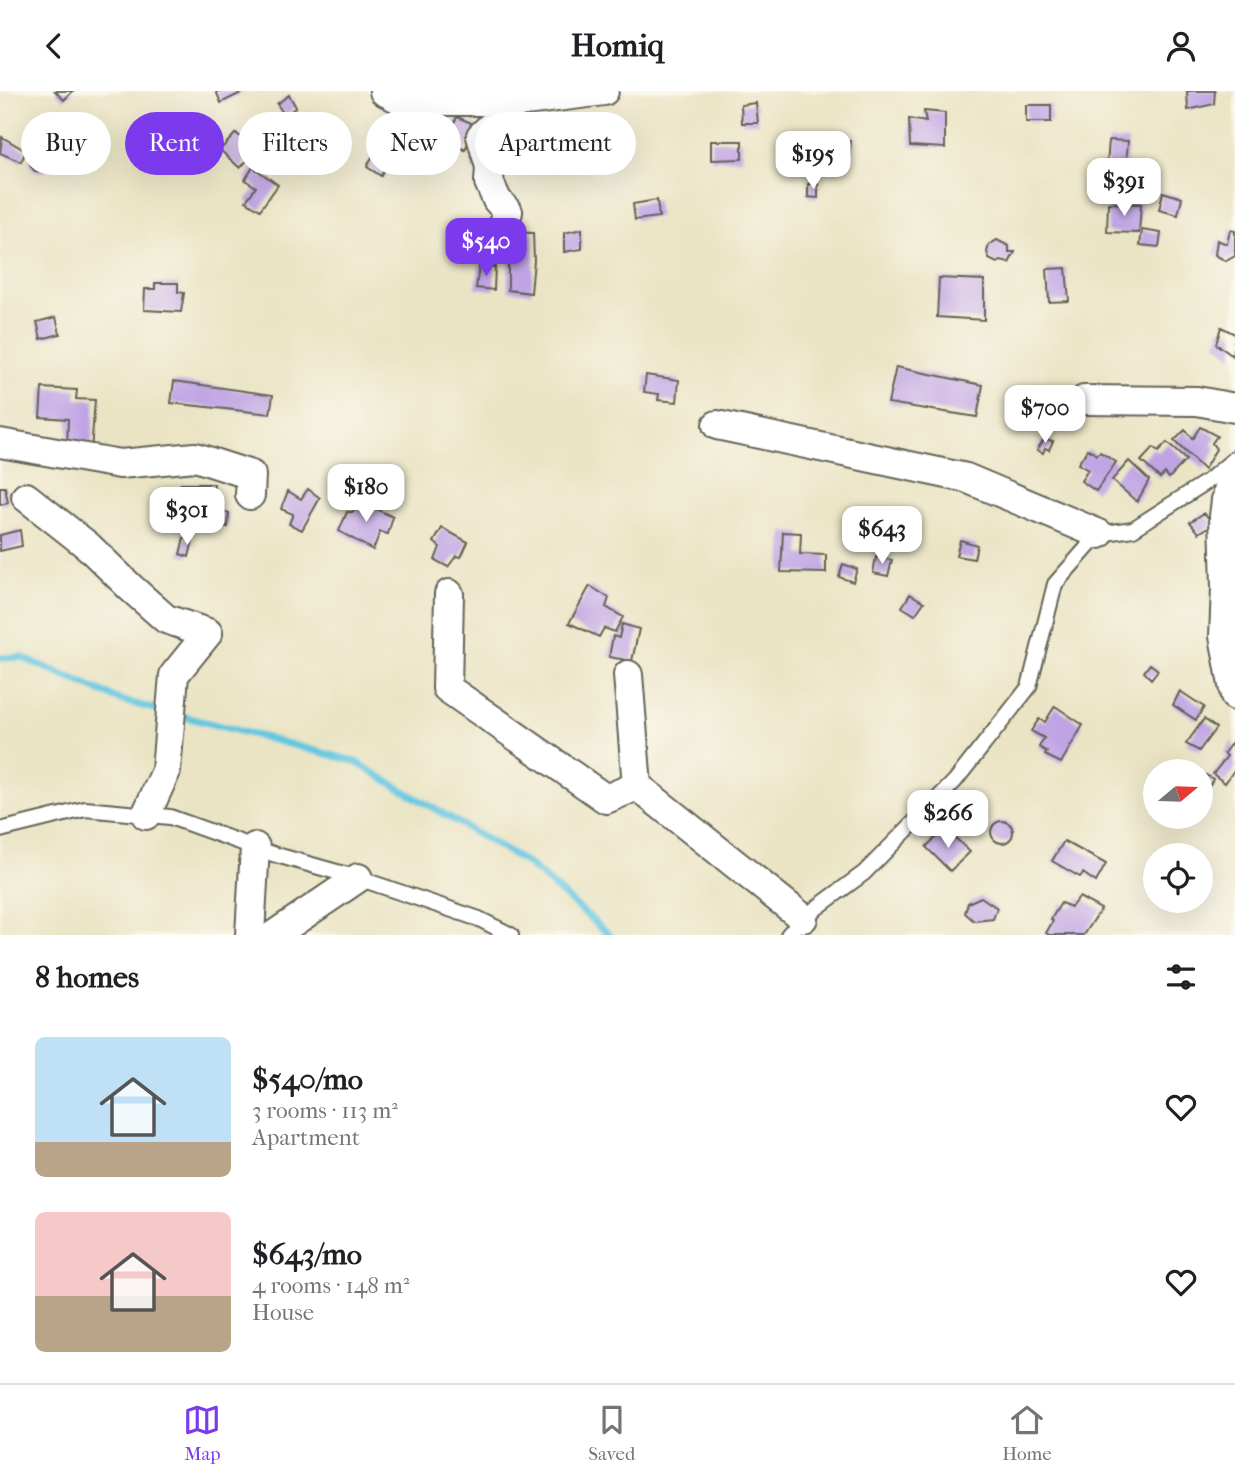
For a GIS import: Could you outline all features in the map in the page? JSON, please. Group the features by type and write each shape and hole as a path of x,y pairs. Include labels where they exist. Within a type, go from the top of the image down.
{"street":[{"path":"384,91 403,101 477,96 516,102 604,91"},
{"path":"504,223 508,212 497,200 489,182 490,167 481,137 516,102"},
{"path":"1084,400 1197,401 1235,408"},
{"path":"717,425 966,478 1099,534"},
{"path":"0,443 120,464 195,457 251,475 250,495"},
{"path":"1235,473 1227,486 1231,509 1224,516 1224,636 1235,696"},
{"path":"26,497 88,546 166,619 208,633 174,675 166,771 146,815"},
{"path":"449,594 447,688 606,799 637,786"},
{"path":"628,675 637,786 795,927"},
{"path":"250,935 255,847"},
{"path":"274,935 358,878"}],"lane":[{"path":"795,927 864,873 955,781 1029,687 1055,584 1099,534 1133,529 1208,481 1235,458"},
{"path":"0,830 85,809 170,817 479,919 511,935"}],"building":[{"path":"55,91 73,91 64,100"},
{"path":"216,91 245,91 221,103"},
{"path":"1187,91 1215,91 1214,104 1188,110"},
{"path":"289,95 296,107 290,112 282,112 277,104"},
{"path":"756,103 758,123 742,123 741,105"},
{"path":"1026,105 1051,105 1051,122 1026,122"},
{"path":"924,111 945,113 945,148 910,146 909,119 926,122"},
{"path":"461,119 475,125 465,150 461,148"},
{"path":"236,133 238,135 238,166 224,154 224,146"},
{"path":"2,137 21,148 21,162 0,153"},
{"path":"1109,140 1128,141 1126,167 1107,165"},
{"path":"711,141 742,141 742,159 711,160"},
{"path":"834,141 851,141 849,157 833,154"},
{"path":"248,175 264,175 278,185 260,210 246,201 256,187 245,180"},
{"path":"808,184 818,184 818,198 808,197"},
{"path":"1163,192 1182,198 1178,215 1159,210"},
{"path":"657,200 659,217 635,220 633,204"},
{"path":"1108,203 1141,204 1139,233 1107,232"},
{"path":"582,229 582,249 564,252 564,233"},
{"path":"1142,230 1161,233 1159,247 1140,245"},
{"path":"1230,230 1235,231 1235,256 1226,261 1215,255 1217,240 1227,244"},
{"path":"508,232 533,233 531,293 508,290"},
{"path":"997,240 1009,246 1009,252 1015,252 1009,263 997,263 989,259 989,245"},
{"path":"479,266 495,267 494,290 476,288"},
{"path":"1066,268 1069,301 1049,302 1047,269"},
{"path":"939,278 984,280 984,320 937,317"},
{"path":"155,283 178,283 178,292 184,293 181,312 144,310 145,289 155,289"},
{"path":"56,317 60,334 41,339 37,322"},
{"path":"1221,327 1235,334 1233,356 1216,344"},
{"path":"896,367 983,385 977,417 888,403"},
{"path":"646,375 679,380 677,402 658,400 659,394 644,392"},
{"path":"174,381 273,395 270,414 171,403"},
{"path":"42,388 77,390 76,399 95,400 91,451 67,449 68,419 40,417"},
{"path":"1200,427 1217,436 1212,443 1216,449 1204,470 1174,441 1185,430 1192,439"},
{"path":"1044,439 1053,441 1049,450 1045,448 1043,453 1037,450"},
{"path":"1167,443 1186,460 1169,478 1165,473 1160,478 1141,461 1153,448 1158,452"},
{"path":"1088,449 1097,455 1100,452 1116,462 1096,491 1081,481 1088,470 1078,464"},
{"path":"1129,461 1149,480 1137,502 1112,480"},
{"path":"181,484 214,484 213,502 179,500"},
{"path":"0,487 5,487 8,503 0,505"},
{"path":"308,489 320,498 302,530 289,524 293,514 281,509 288,491 301,499"},
{"path":"358,500 393,517 388,534 380,532 373,550 339,531 347,512 353,512"},
{"path":"215,509 229,513 228,527 212,524"},
{"path":"1204,513 1214,524 1199,533 1190,522"},
{"path":"442,528 468,542 461,557 456,556 448,567 435,560 440,547 434,542"},
{"path":"20,530 22,546 0,551 0,535"},
{"path":"783,532 801,533 800,554 826,555 826,573 781,572"},
{"path":"184,538 193,540 189,557 180,554"},
{"path":"960,540 977,545 974,559 956,556"},
{"path":"876,557 892,560 888,576 873,573"},
{"path":"843,564 857,569 853,582 839,577"},
{"path":"590,586 609,598 606,607 623,617 615,632 604,628 599,637 569,623"},
{"path":"910,594 924,602 915,615 902,607"},
{"path":"622,624 639,629 632,661 609,657 613,636 619,638"},
{"path":"1150,664 1158,670 1151,679 1144,672"},
{"path":"1180,691 1204,707 1196,720 1173,705"},
{"path":"1055,706 1083,725 1061,763 1045,755 1047,752 1039,747 1044,738 1031,731 1039,719 1045,722"},
{"path":"1204,719 1216,728 1199,751 1186,744"},
{"path":"1233,741 1235,769 1225,783 1213,774 1227,756 1224,753"},
{"path":"1002,821 1010,824 1013,832 1010,840 1002,843 994,840 991,832 994,824"},
{"path":"945,828 970,852 950,871 926,847"},
{"path":"1064,841 1106,864 1096,882 1083,873 1080,877 1052,861"},
{"path":"981,897 997,908 993,919 974,921 965,913 968,903"},
{"path":"1079,897 1101,909 1084,935 1046,933 1061,903 1071,907"}],"waterway":[{"path":"0,658 21,657 120,700 166,712"},
{"path":"178,715 354,761 528,864 610,935"}]}
